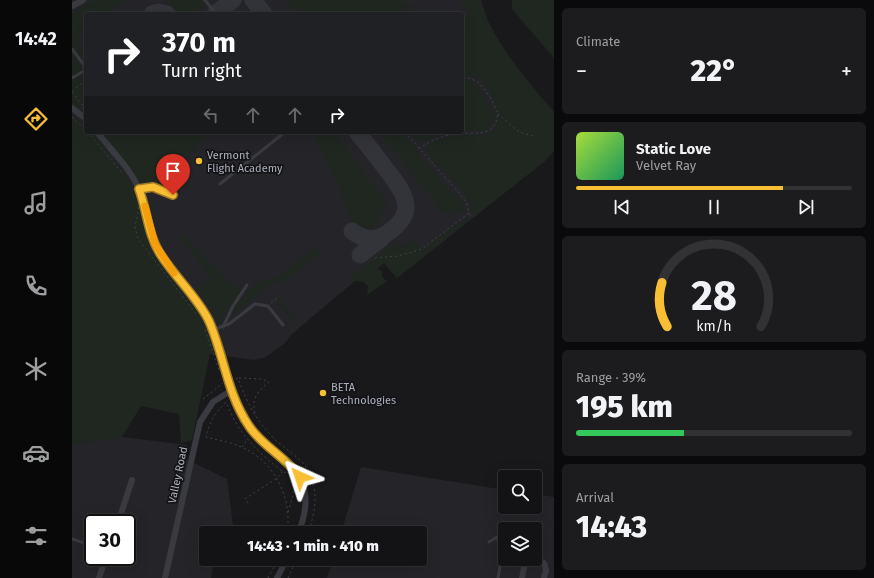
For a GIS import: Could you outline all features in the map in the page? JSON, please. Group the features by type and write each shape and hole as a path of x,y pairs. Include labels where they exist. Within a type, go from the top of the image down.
{"street":[{"path":"72,6 83,0"},
{"path":"72,108 84,117"},
{"path":"99,134 128,171 139,189 155,244 160,254 203,310 212,330 232,390 244,418 255,434 289,464 300,477 306,496 305,511 300,526"},
{"name":"Valley Road","path":"165,578 200,422 213,402 232,390"},
{"path":"121,514 132,480"},
{"path":"542,562 544,563 546,570 544,578"},
{"path":"99,578 103,566"},
{"path":"277,578 283,566"},
{"path":"522,578 524,566"}],"lane":[{"path":"205,0 214,12"},
{"path":"72,49 84,65 84,71 72,78"},
{"path":"220,184 282,134"},
{"path":"139,189 153,187 173,195"},
{"path":"223,327 233,306 247,285"},
{"path":"212,330 223,327 256,304 268,306 283,325"},
{"path":"489,542 497,537 503,550 498,578"},
{"path":"72,540 84,543"}],"path":[{"path":"464,78 474,78 479,82 498,113 506,122 519,132 533,136"},
{"path":"72,91 84,82"},
{"path":"464,133 486,132 495,126 498,113"},
{"path":"72,117 84,128"},
{"path":"407,134 460,194 467,203 469,213 473,217"},
{"path":"419,149 426,143 454,134"},
{"path":"376,258 398,256 422,249 469,213"},
{"path":"268,306 278,297"},
{"path":"238,378 262,379 269,382 254,396 253,406 257,418"},
{"path":"203,399 223,383"},
{"path":"287,526 288,512 286,499 277,478 261,459 242,447 206,437 208,427 213,416 226,402 234,422 247,440 263,456 285,474 291,472"},
{"path":"242,447 247,440"},
{"path":"248,504 245,499 277,478 295,457"},
{"path":"288,512 293,496 293,477"},
{"path":"268,578 274,566"},
{"path":"288,578 294,566"}],"shaded area":[{"path":"72,0 481,0 498,54 554,112 554,151 545,161 397,278 384,263 362,280 355,281 292,334 285,343 266,357 254,360 210,354 72,171"},
{"path":"93,0 126,0 111,12 84,12 84,34 76,40 84,50 84,112 72,103 72,14"},
{"path":"166,0 201,0 205,5 196,12 177,12"},
{"path":"288,0 404,0 413,12 294,12"},
{"path":"459,0 481,0 485,14 501,44 522,74 554,112 554,151 545,161 476,215 472,212 463,192 435,162 426,148 436,141 448,137 488,134 495,129 498,123 496,106 487,89 477,77 464,75 464,17 469,13"},
{"path":"512,0 554,0 554,58 512,9"},
{"path":"469,79 478,85 495,115 494,123 484,131 464,131 464,80"},
{"path":"72,115 84,124 84,134 94,134 133,185 156,256 203,318 215,350 210,354 192,440 181,443 179,414 141,406 122,437 72,445"},
{"path":"105,134 211,134 202,141 174,171 190,186 182,187 179,193 153,182 141,182"},
{"path":"313,134 336,134 387,204 386,208 377,217 381,222 372,228 359,229 348,216 338,182 325,160"},
{"path":"381,134 404,134 443,184 460,200 466,211 454,214 443,212"},
{"path":"412,134 445,134 422,142 416,140"},
{"path":"469,218 471,219 397,278 384,263 377,269 382,271 382,277 387,281 367,295 368,286 364,282 355,281 351,277 397,241 401,247 408,242 416,241 423,249 456,224"},
{"path":"183,235 235,286 240,286 241,291 225,313 220,324 197,290 212,278 179,238"},
{"path":"316,247 320,253 279,285 275,281 230,317 239,302 255,285 277,277"},
{"path":"279,298 298,322 296,325 276,301"},
{"path":"72,415 122,437 187,445 186,459 227,479 233,526 199,526 199,566 214,566 211,578 72,578"},
{"path":"361,467 498,489 498,514 542,514 542,495 554,497 554,578 327,578 331,566 427,566 427,526 343,526"}],"taxiway":[{"path":"218,12 233,0"},
{"path":"253,0 262,12"},
{"path":"352,231 364,238 377,238 386,234 396,226 403,218 406,211 406,203 399,186 359,134"},
{"path":"360,255 383,237"}],"slow traffic":[{"path":"145,206 155,244 160,254 174,273"}],"place":[{"name":"Vermont Flight Academy","path":"199,161"},
{"name":"BETA Technologies","path":"323,393"}],"route":[{"path":"173,195 148,186 139,189 155,244 168,266 203,310 209,322 232,390 244,418 262,442 291,466 300,477"}]}
